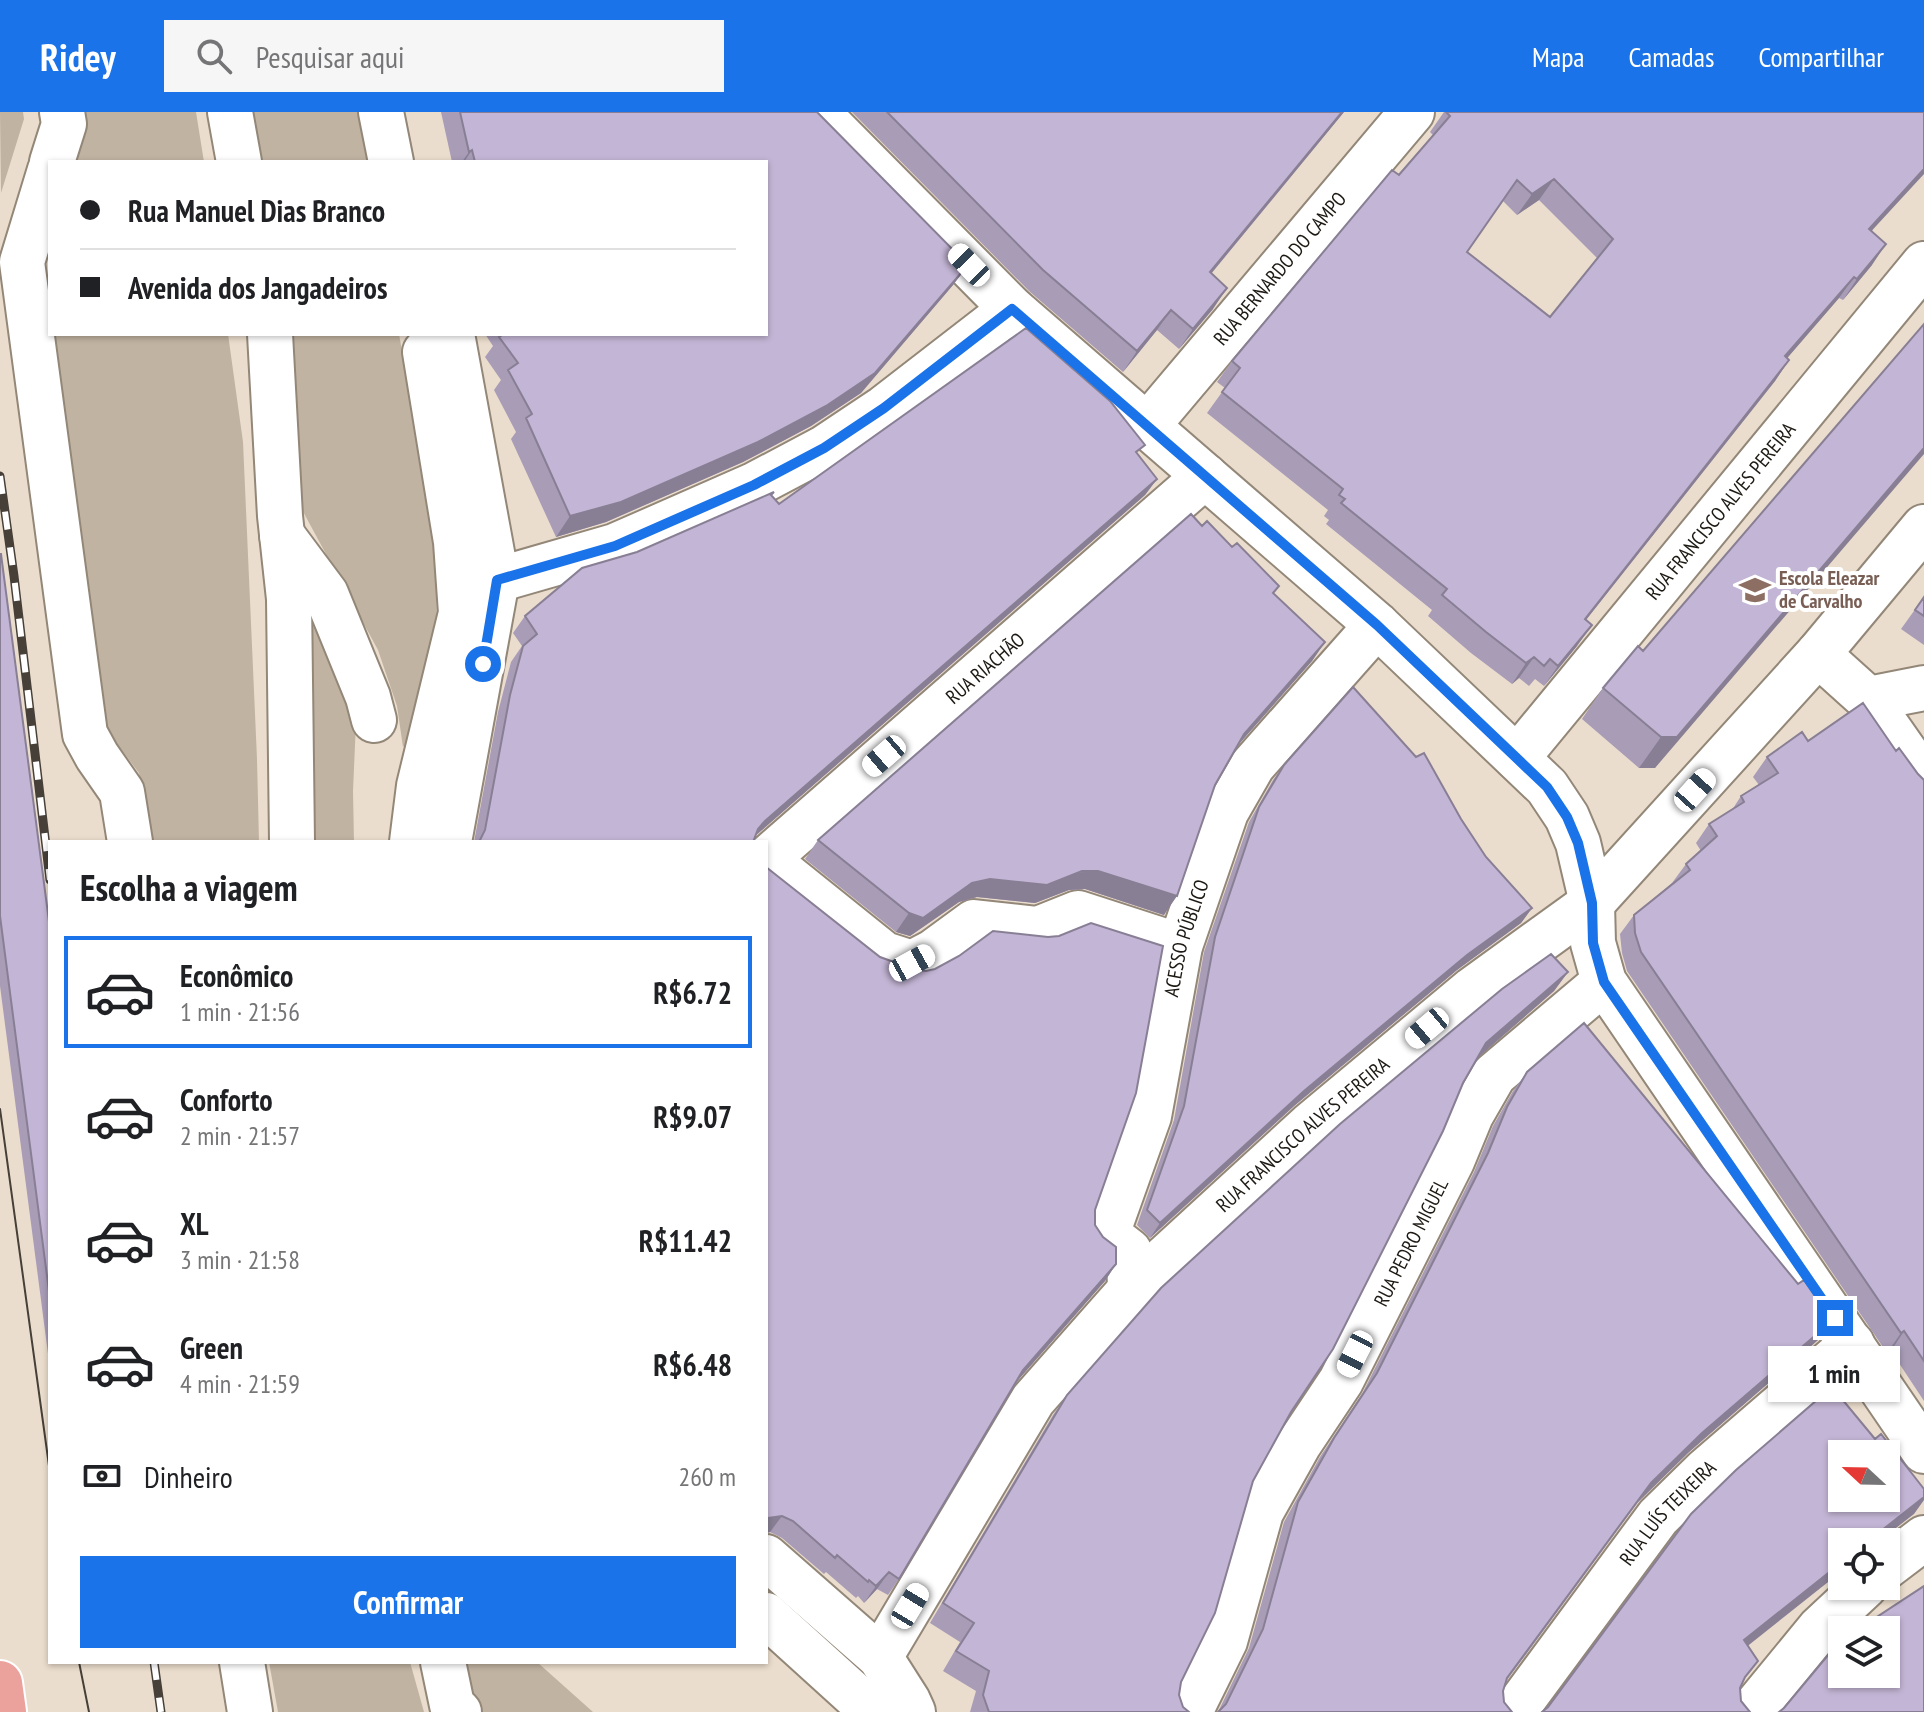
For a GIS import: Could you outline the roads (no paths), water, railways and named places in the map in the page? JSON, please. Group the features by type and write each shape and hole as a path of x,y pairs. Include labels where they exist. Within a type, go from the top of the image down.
{"main road":[{"path":"0,1683 4,1712"}],"street":[{"path":"53,160 64,124 62,112"},
{"path":"230,112 239,160"},
{"path":"381,112 391,160"},
{"path":"411,112 420,160"},
{"path":"817,112 1012,309 1377,625 1547,787 1567,817 1578,843 1592,903 1593,943 1604,982 1924,1451"},
{"name":"RUA BERNARDO DO CAMPO","path":"1147,426 1412,112"},
{"path":"48,177 22,262 85,734 122,792 130,840"},
{"name":"RUA FRANCISCO ALVES PEREIRA","path":"1517,758 1910,312 1924,264"},
{"path":"497,580 615,546 754,485 824,448 884,408 1012,309"},
{"path":"270,336 289,599 292,840"},
{"path":"412,840 419,786 461,613 456,542 422,336"},
{"path":"449,840 497,580 452,336"},
{"name":"RUA RIACHÃO","path":"768,860 1205,476"},
{"name":"RUA FRANCISCO ALVES PEREIRA","path":"880,1657 1033,1400 1130,1290 1334,1105 1473,989 1592,903 1818,654 1924,527"},
{"path":"282,535 326,594 368,697 374,720"},
{"name":"ACESSO PÚBLICO","path":"1130,1290 1129,1251 1107,1234 1149,1116 1180,946 1226,812 1253,765 1377,625"},
{"path":"1818,654 1868,699 1924,779"},
{"path":"1868,699 1924,688"},
{"path":"768,862 884,954 912,963 933,952 974,922 1038,929 1078,913 1180,946"},
{"name":"RUA PEDRO MIGUEL","path":"1190,1712 1225,1641 1261,1512 1299,1444 1341,1381 1452,1161 1471,1115 1494,1075 1604,982"},
{"name":"RUA LUÍS TEIXEIRA","path":"1514,1712 1658,1517 1705,1471 1852,1344"},
{"path":"1900,1556 1924,1538"},
{"path":"768,1559 880,1657 913,1712"},
{"path":"1751,1712 1820,1628 1850,1600"},
{"path":"768,1617 873,1712"},
{"path":"242,1664 250,1712"},
{"path":"443,1664 452,1705 459,1712"}],"tram line":[{"path":"0,1109 48,1458"},
{"path":"79,1664 89,1712"}],"railway":[{"path":"0,476 48,863"},
{"path":"154,1664 161,1712"}],"place":[{"name":"Escola Eleazar de Carvalho","path":"1755,590"}]}
